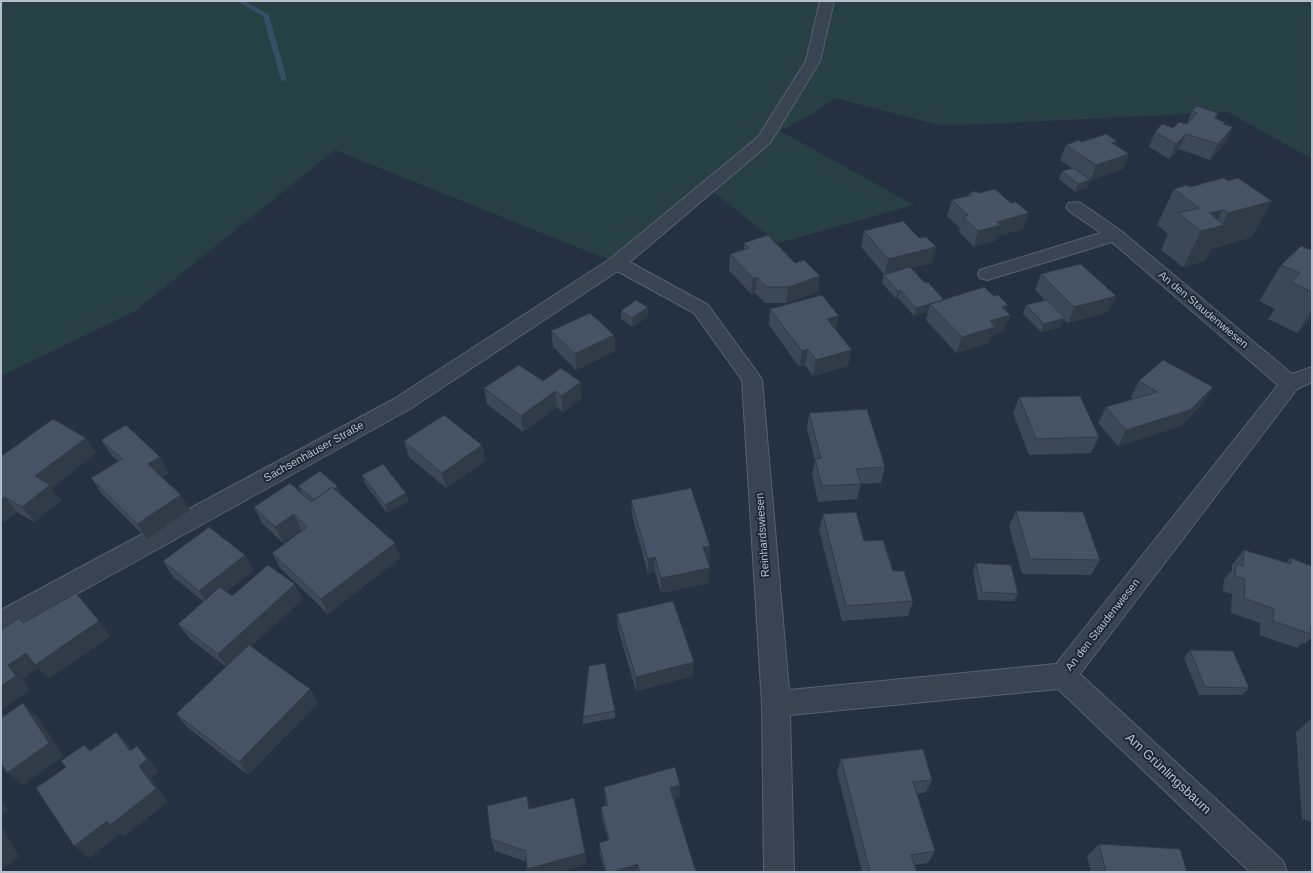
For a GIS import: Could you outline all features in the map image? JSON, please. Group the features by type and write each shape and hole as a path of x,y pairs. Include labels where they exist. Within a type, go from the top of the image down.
{"street":[{"name":"Sachsenhäuser Straße","path":"1,623 402,404 617,263 764,140 813,60 827,1"},
{"name":"An den Staudenwiesen","path":"1076,207 1116,235 1290,384"},
{"path":"987,274 1116,235"},
{"name":"Reinhardswiesen","path":"617,263 701,309 752,379 776,704 779,872"},
{"name":"An den Staudenwiesen","path":"776,704 1063,676 1290,384 1312,374"},
{"name":"Am Grünlingsbaum","path":"1063,676 1272,872"}],"green space":[{"path":"1,1 1312,1 1312,159 1228,112 943,126 835,98 815,112 780,131 914,205 778,243 707,187 617,263 335,150 135,311 1,376"}],"building":[{"path":"1197,106 1218,113 1214,118 1225,122 1223,124 1233,127 1218,144 1186,134 1176,144 1155,132 1162,124 1173,128 1179,122 1187,124 1197,113 1192,111"},
{"path":"1106,134 1117,141 1112,143 1129,154 1096,165 1066,145 1079,140 1082,142"},
{"path":"1074,168 1090,180 1078,184 1062,171"},
{"path":"1224,178 1228,181 1238,178 1272,201 1228,213 1223,210 1209,213 1224,225 1201,231 1178,213 1199,208 1174,189 1187,185 1190,187"},
{"path":"995,189 1011,203 1016,202 1029,213 997,222 1001,225 978,231 963,217 968,215 952,200 971,195 969,193 976,191 979,193"},
{"path":"903,221 919,238 926,237 936,247 888,259 864,231"},
{"path":"768,235 795,263 804,260 820,276 788,287 766,287 757,277 753,278 730,254 749,248 744,243"},
{"path":"1301,246 1312,250 1312,292 1291,282 1300,273 1281,265"},
{"path":"1081,264 1116,296 1074,307 1041,274"},
{"path":"910,267 925,283 928,282 944,300 916,308 900,290 898,291 883,275"},
{"path":"984,287 994,296 998,295 1008,305 1002,307 1010,315 990,321 995,327 962,337 930,304"},
{"path":"822,295 839,316 827,319 852,350 816,360 808,349 802,351 770,309"},
{"path":"636,300 648,307 632,318 621,311"},
{"path":"1047,300 1065,318 1044,324 1026,305"},
{"path":"590,313 614,335 575,354 551,331"},
{"path":"1163,360 1213,387 1190,410 1126,430 1106,407 1157,392 1139,381"},
{"path":"519,365 543,381 561,368 581,382 561,396 555,391 521,416 484,388"},
{"path":"1080,396 1099,437 1036,439 1019,397"},
{"path":"867,409 885,467 856,469 861,484 822,486 815,459 821,458 809,413"},
{"path":"444,415 482,445 442,473 404,441"},
{"path":"53,419 86,438 35,476 50,485 22,507 5,497 1,500 1,453 3,455"},
{"path":"126,425 160,457 148,464 181,495 137,524 91,478 122,459 101,440"},
{"path":"383,464 406,493 385,505 362,475"},
{"path":"320,471 338,487 334,489 332,487 314,500 298,486"},
{"path":"290,483 311,502 332,487 395,543 321,599 272,553 307,527 294,514 275,527 254,507"},
{"path":"691,488 710,546 703,547 710,568 661,578 655,557 648,559 631,500"},
{"path":"1016,511 1083,512 1100,560 1030,559"},
{"path":"856,512 864,541 883,540 893,571 904,571 913,601 846,606 823,514"},
{"path":"209,527 245,555 199,591 163,561"},
{"path":"1244,550 1291,564 1290,558 1312,566 1311,634 1273,621 1274,609 1244,598 1245,579 1235,576 1236,564 1243,566"},
{"path":"976,563 1011,565 1018,594 982,592"},
{"path":"268,565 295,584 218,654 178,624 220,587 232,596"},
{"path":"76,593 99,621 35,665 26,653 8,665 16,676 1,686 1,630 19,618 23,623"},
{"path":"673,601 694,662 636,677 617,614"},
{"path":"249,645 310,689 239,762 176,714"},
{"path":"1190,650 1233,651 1249,688 1205,687"},
{"path":"605,663 615,711 583,717 589,666"},
{"path":"23,703 49,743 7,773 1,763 1,718"},
{"path":"116,732 130,751 137,746 147,759 139,766 156,789 110,825 107,821 74,846 36,788 66,767 61,761 84,745 90,751"},
{"path":"923,749 932,780 913,782 935,851 911,855 917,872 870,872 841,759"},
{"path":"675,767 680,785 670,788 696,872 640,872 638,864 612,872 606,872 599,843 609,840 601,807 608,805 604,787"},
{"path":"527,796 529,809 574,798 585,853 527,869 526,851 491,839 487,806"},
{"path":"1099,844 1180,849 1187,872 1106,872"}],"waterway":[{"path":"240,1 266,15 284,80"}]}
